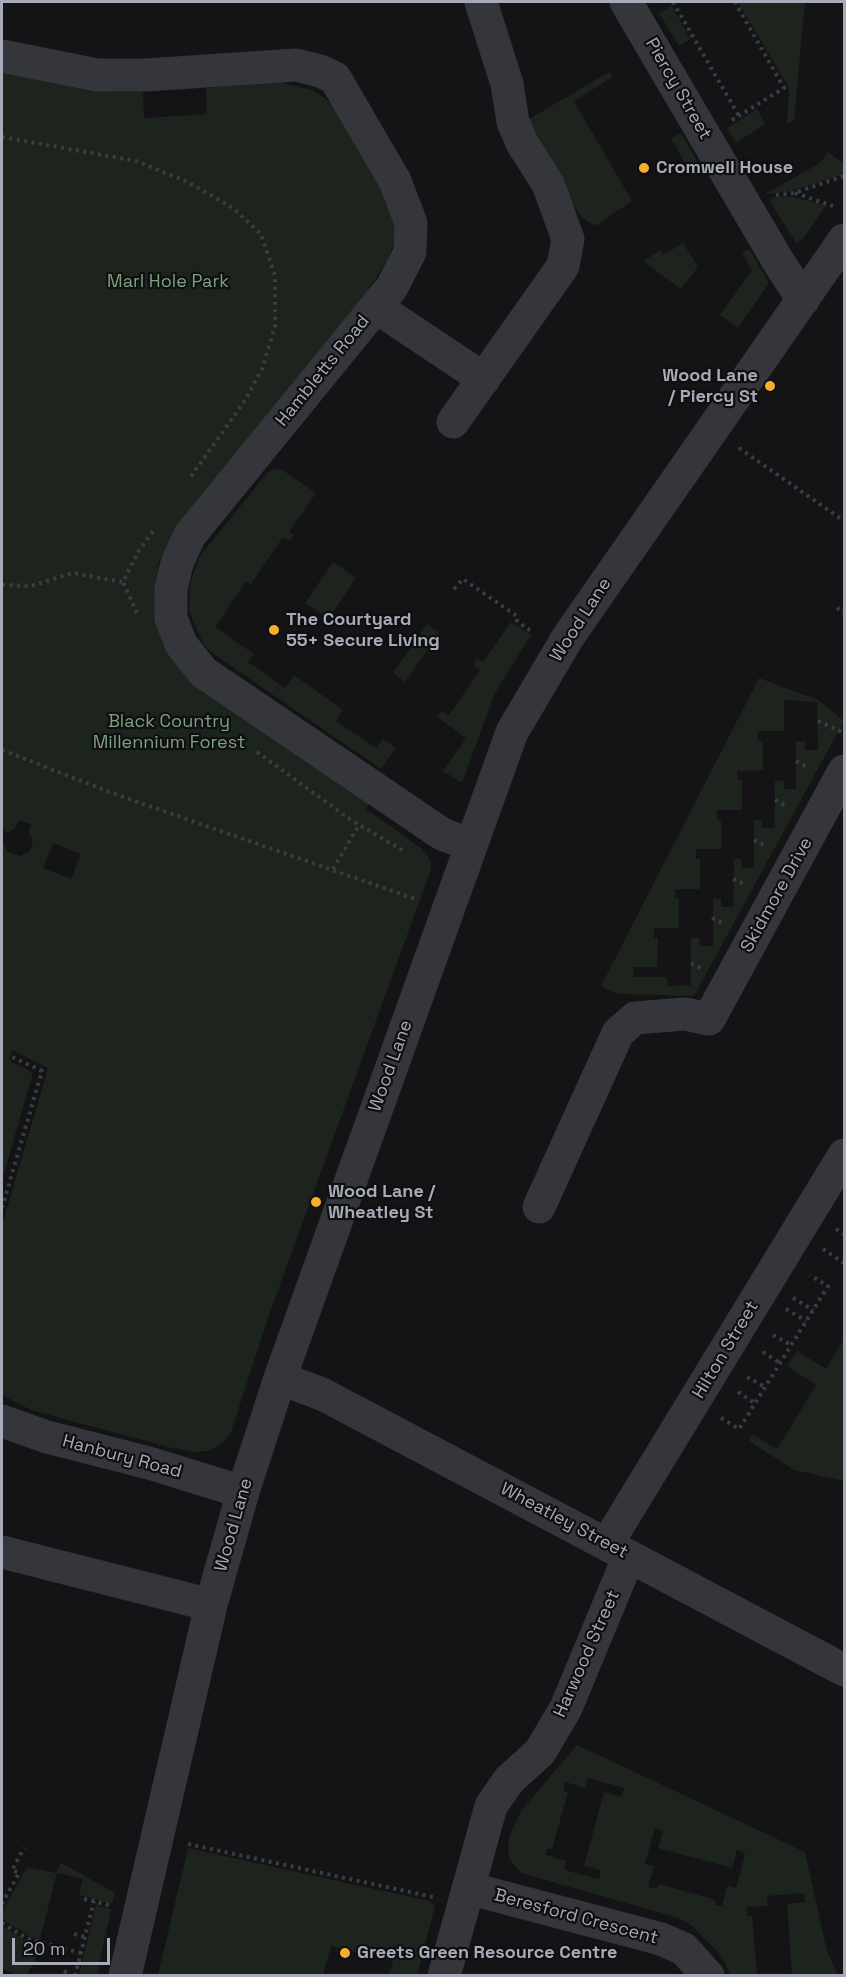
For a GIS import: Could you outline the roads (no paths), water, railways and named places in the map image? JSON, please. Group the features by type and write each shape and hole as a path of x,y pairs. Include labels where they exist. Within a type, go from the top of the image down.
{"street":[{"path":"453,422 563,266 568,239 548,183 522,142 513,122 507,84 481,2"},
{"name":"Piercy Street","path":"626,2 803,300"},
{"name":"Hambletts Road","path":"2,56 96,75 146,75 296,65 320,71 335,78 395,181 411,224 410,252 392,287 190,535 177,563 171,589 171,618 181,644 203,672 442,834 471,845"},
{"name":"Wood Lane","path":"125,1976 211,1605 243,1491 280,1378 512,732 568,637 844,240"},
{"path":"376,307 484,378"},
{"name":"Skidmore Drive","path":"539,1208 618,1033 635,1018 685,1014 709,1019 844,771"},
{"name":"Hilton Street","path":"618,1550 844,1155"},
{"name":"Wheatley Street","path":"280,1378 324,1395 844,1670"},
{"name":"Hanbury Road","path":"2,1421 47,1437 149,1463 243,1491"},
{"name":"Harwood Street","path":"444,1976 455,1894 491,1806 509,1780 540,1752 566,1708 618,1550"},
{"path":"2,1552 211,1605"},
{"name":"Beresford Crescent","path":"455,1894 661,1939 684,1949 708,1976"}],"place":[{"name":"Cromwell House","path":"644,168"},
{"name":"Wood Lane / Piercy St","path":"770,386"},
{"name":"The Courtyard 55+ Secure Living","path":"274,630"},
{"name":"Wood Lane / Wheatley St","path":"316,1202"},
{"name":"Greets Green Resource Centre","path":"345,1953"}],"park label":[{"name":"Marl Hole Park","path":"168,282"},
{"name":"Black Country Millennium Forest","path":"169,732"}]}
